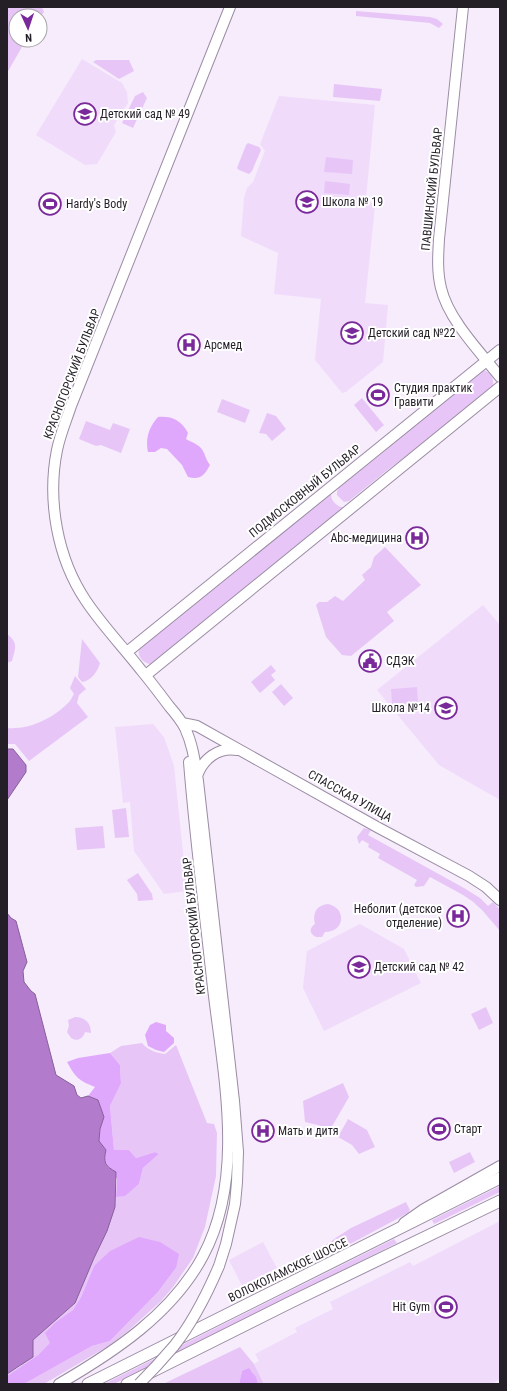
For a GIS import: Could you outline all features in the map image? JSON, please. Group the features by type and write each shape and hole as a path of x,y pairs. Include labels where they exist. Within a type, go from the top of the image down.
{"main road":[{"name":"КРАСНОГОРСКИЙ БУЛЬВАР","path":"139,1384 174,1346 200,1307 219,1266 232,1223 237,1182 238,1152 230,1067 193,753 185,728 146,676 99,618 75,582 62,549 57,529 53,505 52,484 54,467 62,432 71,406 230,7"},
{"name":"ПАВШИНСКИЙ БУЛЬВАР","path":"463,7 439,239 438,267 441,289 449,310 500,377"},
{"name":"ПОДМОСКОВНЫЙ БУЛЬВАР","path":"127,652 500,350"},
{"path":"146,676 500,387"},
{"name":"СПАССКАЯ УЛИЦА","path":"185,728 197,726 377,827 469,876 486,887 500,900"},
{"name":"КРАСНОГОРСКИЙ БУЛЬВАР","path":"59,1384 101,1359 127,1340 156,1315 177,1294 199,1262 211,1238 224,1198 227,1174 227,1117 223,1068 185,728"},
{"path":"197,777 202,765 216,752 224,749 238,750"},
{"path":"394,1232 415,1214 500,1166"},
{"name":"ВОЛОКОЛАМСКОЕ ШОССЕ","path":"88,1384 500,1178"},
{"path":"127,1384 500,1201"}],"shaded area":[{"path":"7,7 42,7 8,8 8,48 21,48 7,73"},
{"path":"356,11 430,17 437,19 443,24 439,28 430,23 356,16"},
{"name":"Детский сад № 49","path":"82,59 122,83 127,92 128,103 114,125 116,132 97,164 85,165 36,135"},
{"path":"96,60 129,60 134,71 119,79 93,62"},
{"path":"334,84 382,89 380,101 333,97"},
{"path":"143,92 147,98 133,128 122,123 135,96"},
{"name":"Школа № 19","path":"279,96 375,105 366,198 375,206 365,303 388,305 383,362 346,392 342,393 315,360 321,299 274,294 278,253 241,236 244,198 247,188 253,182 265,151 260,144"},
{"path":"248,143 259,147 261,150 252,171 249,174 237,168"},
{"path":"326,157 353,160 352,174 324,172"},
{"path":"325,181 350,184 349,195 324,193"},
{"path":"480,370 486,371 491,375 493,386 431,438 349,501 344,502 337,495 338,488 385,451 401,434"},
{"path":"362,398 384,425 376,432 354,405"},
{"path":"222,399 250,410 245,423 217,412"},
{"path":"267,413 276,416 286,429 272,441 266,434 259,433"},
{"path":"158,417 168,417 179,422 188,433 186,439 196,444 203,450 210,465 206,472 201,476 196,478 188,477 182,465 167,449 161,448 155,452 148,452 148,433"},
{"path":"86,421 110,430 113,423 130,429 121,453 101,445 96,446 79,439"},
{"path":"331,491 334,503 346,508 154,665 144,662 140,658 139,648"},
{"path":"385,547 421,585 387,612 394,621 351,656 342,655 326,637 316,605 319,602 327,602 335,596 343,601 365,580 362,575 371,567 374,557"},
{"name":"Школа №14","path":"483,605 500,625 500,800 439,765 377,690"},
{"path":"7,634 15,643 15,646 12,661 7,663"},
{"path":"82,639 100,663 94,675 88,680 82,682 78,677"},
{"path":"271,665 276,671 271,675 275,680 260,693 251,682"},
{"path":"75,676 86,689 79,695 77,703 88,717 29,761 15,744 7,744 7,728 31,725 47,719 61,709 69,702 74,694 70,688"},
{"path":"281,684 293,698 284,706 272,692"},
{"path":"417,687 418,703 392,704 391,689"},
{"path":"153,724 164,737 174,766 187,891 164,894 134,851 130,802 123,803 115,727"},
{"path":"7,749 13,749 26,765 26,772 7,800"},
{"path":"126,808 129,837 115,838 112,810"},
{"path":"103,826 105,848 77,850 75,828"},
{"path":"364,828 371,830 368,835 464,888 480,898 488,906 493,902 500,910 500,931 482,910 463,895 430,877 424,886 416,887 414,885 417,880 378,858 380,854 368,847 369,844 362,840 359,844 357,837"},
{"path":"138,873 152,894 153,900 138,901 137,894 127,880"},
{"path":"328,904 334,906 341,915 340,924 332,931 325,932 322,937 316,937 311,933 311,931 315,924 314,916 316,910 321,906"},
{"path":"7,913 16,921 27,962 23,971 24,982 35,994 56,1075 74,1086 77,1095 81,1098 88,1096 98,1100 104,1117 100,1129 99,1141 106,1150 105,1161 107,1166 116,1172 115,1207 107,1231 75,1303 33,1340 33,1357 7,1374"},
{"name":"Детский сад № 42","path":"360,924 404,949 421,983 324,1031 303,988 307,951"},
{"path":"486,1007 493,1023 479,1030 471,1014"},
{"path":"75,1017 82,1018 87,1021 91,1029 91,1033 85,1032 78,1040 71,1038 67,1032 69,1026 68,1020"},
{"path":"156,1022 166,1025 166,1031 174,1038 174,1043 164,1052 148,1046 145,1035 150,1025"},
{"path":"142,1043 152,1051 165,1054 176,1045 207,1123 214,1124 217,1133 216,1176 205,1227 193,1258 173,1287 161,1301 128,1331 110,1345 44,1384 24,1384 92,1346 110,1341 158,1292 176,1268 94,1266 81,1297 73,1310 57,1321 51,1343 38,1355 7,1376 7,1374 21,1366 33,1340 75,1303 107,1231 115,1207 116,1197 125,1195 139,1184 143,1168 159,1154 155,1152 136,1158 129,1150 114,1150 110,1106 121,1082 120,1065 110,1053 121,1046"},
{"path":"110,1053 120,1065 121,1083 110,1106 114,1150 129,1150 136,1158 155,1152 159,1154 143,1168 139,1184 125,1196 116,1197 117,1179 104,1159 106,1150 99,1141 100,1129 104,1117 98,1100 88,1096 95,1087 78,1078 67,1062 78,1058"},
{"path":"343,1083 349,1097 330,1130 305,1122 303,1101"},
{"path":"348,1119 367,1130 375,1147 359,1154 352,1145 338,1137"},
{"path":"470,1152 475,1162 454,1173 449,1162"},
{"path":"500,1186 500,1192 434,1224 432,1220"},
{"path":"406,1202 410,1210 408,1213 339,1250 337,1247 325,1255 326,1257 295,1273 293,1271 293,1269 351,1228"},
{"path":"500,1221 500,1379 492,1384 264,1384 254,1364 259,1361 255,1354 297,1332 295,1328 333,1309 330,1302 410,1262 413,1266"},
{"path":"139,1237 160,1242 179,1254 176,1268 158,1292 110,1341 92,1346 24,1384 7,1384 7,1376 38,1355 50,1343 45,1333 57,1321 73,1310 81,1297 94,1266 110,1251"},
{"path":"394,1239 397,1243 114,1384 104,1384"},
{"path":"263,1242 277,1268 242,1286 229,1260"},
{"path":"240,1347 254,1364 264,1384 258,1384 252,1371 242,1371 239,1384 163,1384"},
{"path":"249,1368 256,1377 258,1384 239,1384 242,1371"}],"place":[{"name":"Детский сад № 49","path":"85,114"},
{"name":"Школа № 19","path":"307,202"},
{"name":"Hardy's Body","path":"50,204"},
{"name":"Детский сад №22","path":"352,333"},
{"name":"Арсмед","path":"189,345"},
{"name":"Студия практик Гравити","path":"378,395"},
{"name":"Abc-медицина","path":"417,538"},
{"name":"СДЭК","path":"370,661"},
{"name":"Школа №14","path":"446,708"},
{"name":"Неболит (детское отделение)","path":"458,916"},
{"name":"Детский сад № 42","path":"359,967"},
{"name":"Старт","path":"439,1129"},
{"name":"Мать и дитя","path":"263,1131"},
{"name":"Hit Gym","path":"446,1307"}]}
